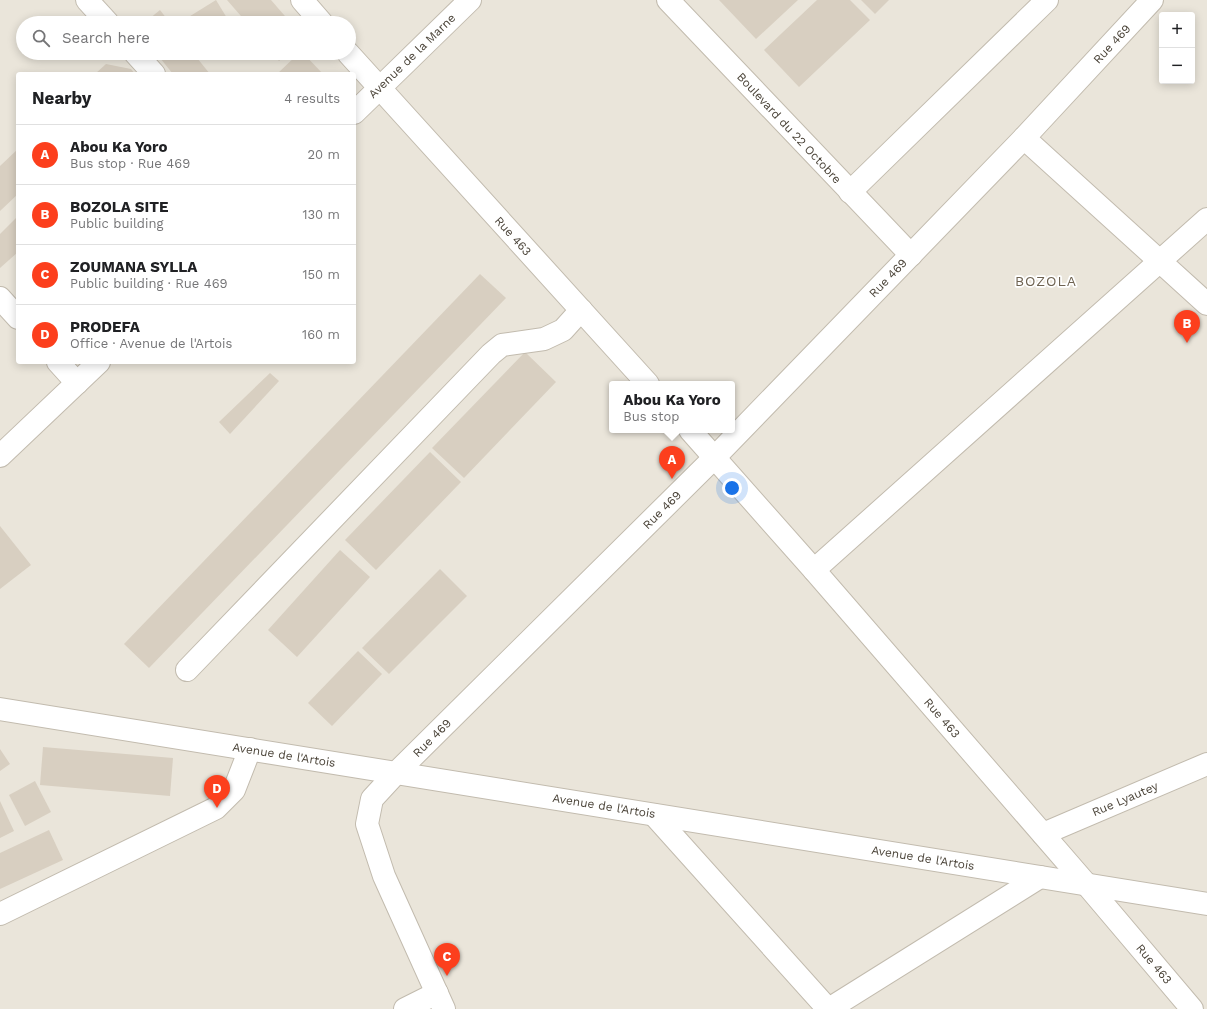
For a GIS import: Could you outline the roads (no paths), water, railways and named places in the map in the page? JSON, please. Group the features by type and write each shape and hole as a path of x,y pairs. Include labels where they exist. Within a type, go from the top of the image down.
{"street":[{"path":"87,0 102,16"},
{"path":"302,0 316,16"},
{"name":"Avenue de la Marne","path":"356,111 470,0"},
{"name":"Boulevard du 22 Octobre","path":"668,0 911,255"},
{"path":"850,192 1047,0"},
{"name":"Rue 469","path":"440,1001 384,876 367,824 372,799 396,773 715,457 1024,138 1152,0"},
{"path":"141,60 152,72"},
{"name":"Rue 463","path":"354,60 645,381"},
{"path":"1024,138 1207,304"},
{"path":"814,570 1207,219"},
{"path":"0,298 16,316"},
{"path":"188,670 491,354 502,345 544,339 563,330 581,310"},
{"path":"60,364 77,383"},
{"path":"0,456 97,364"},
{"name":"Rue 463","path":"693,433 1043,834 1192,1009"},
{"name":"Avenue de l'Artois","path":"0,709 1207,904"},
{"path":"0,914 216,808 234,790 250,749"},
{"name":"Rue Lyautey","path":"1043,834 1207,764"},
{"path":"654,815 828,1009 1040,877"},
{"path":"405,1009 440,1001"}],"place":[{"name":"BOZOLA SITE","path":"1187,343"},
{"name":"Abou Ka Yoro","path":"672,479"},
{"name":"PRODEFA","path":"217,808"},
{"name":"ZOUMANA SYLLA","path":"447,976"}],"district":[{"name":"BOZOLA","path":"1046,281"}]}
